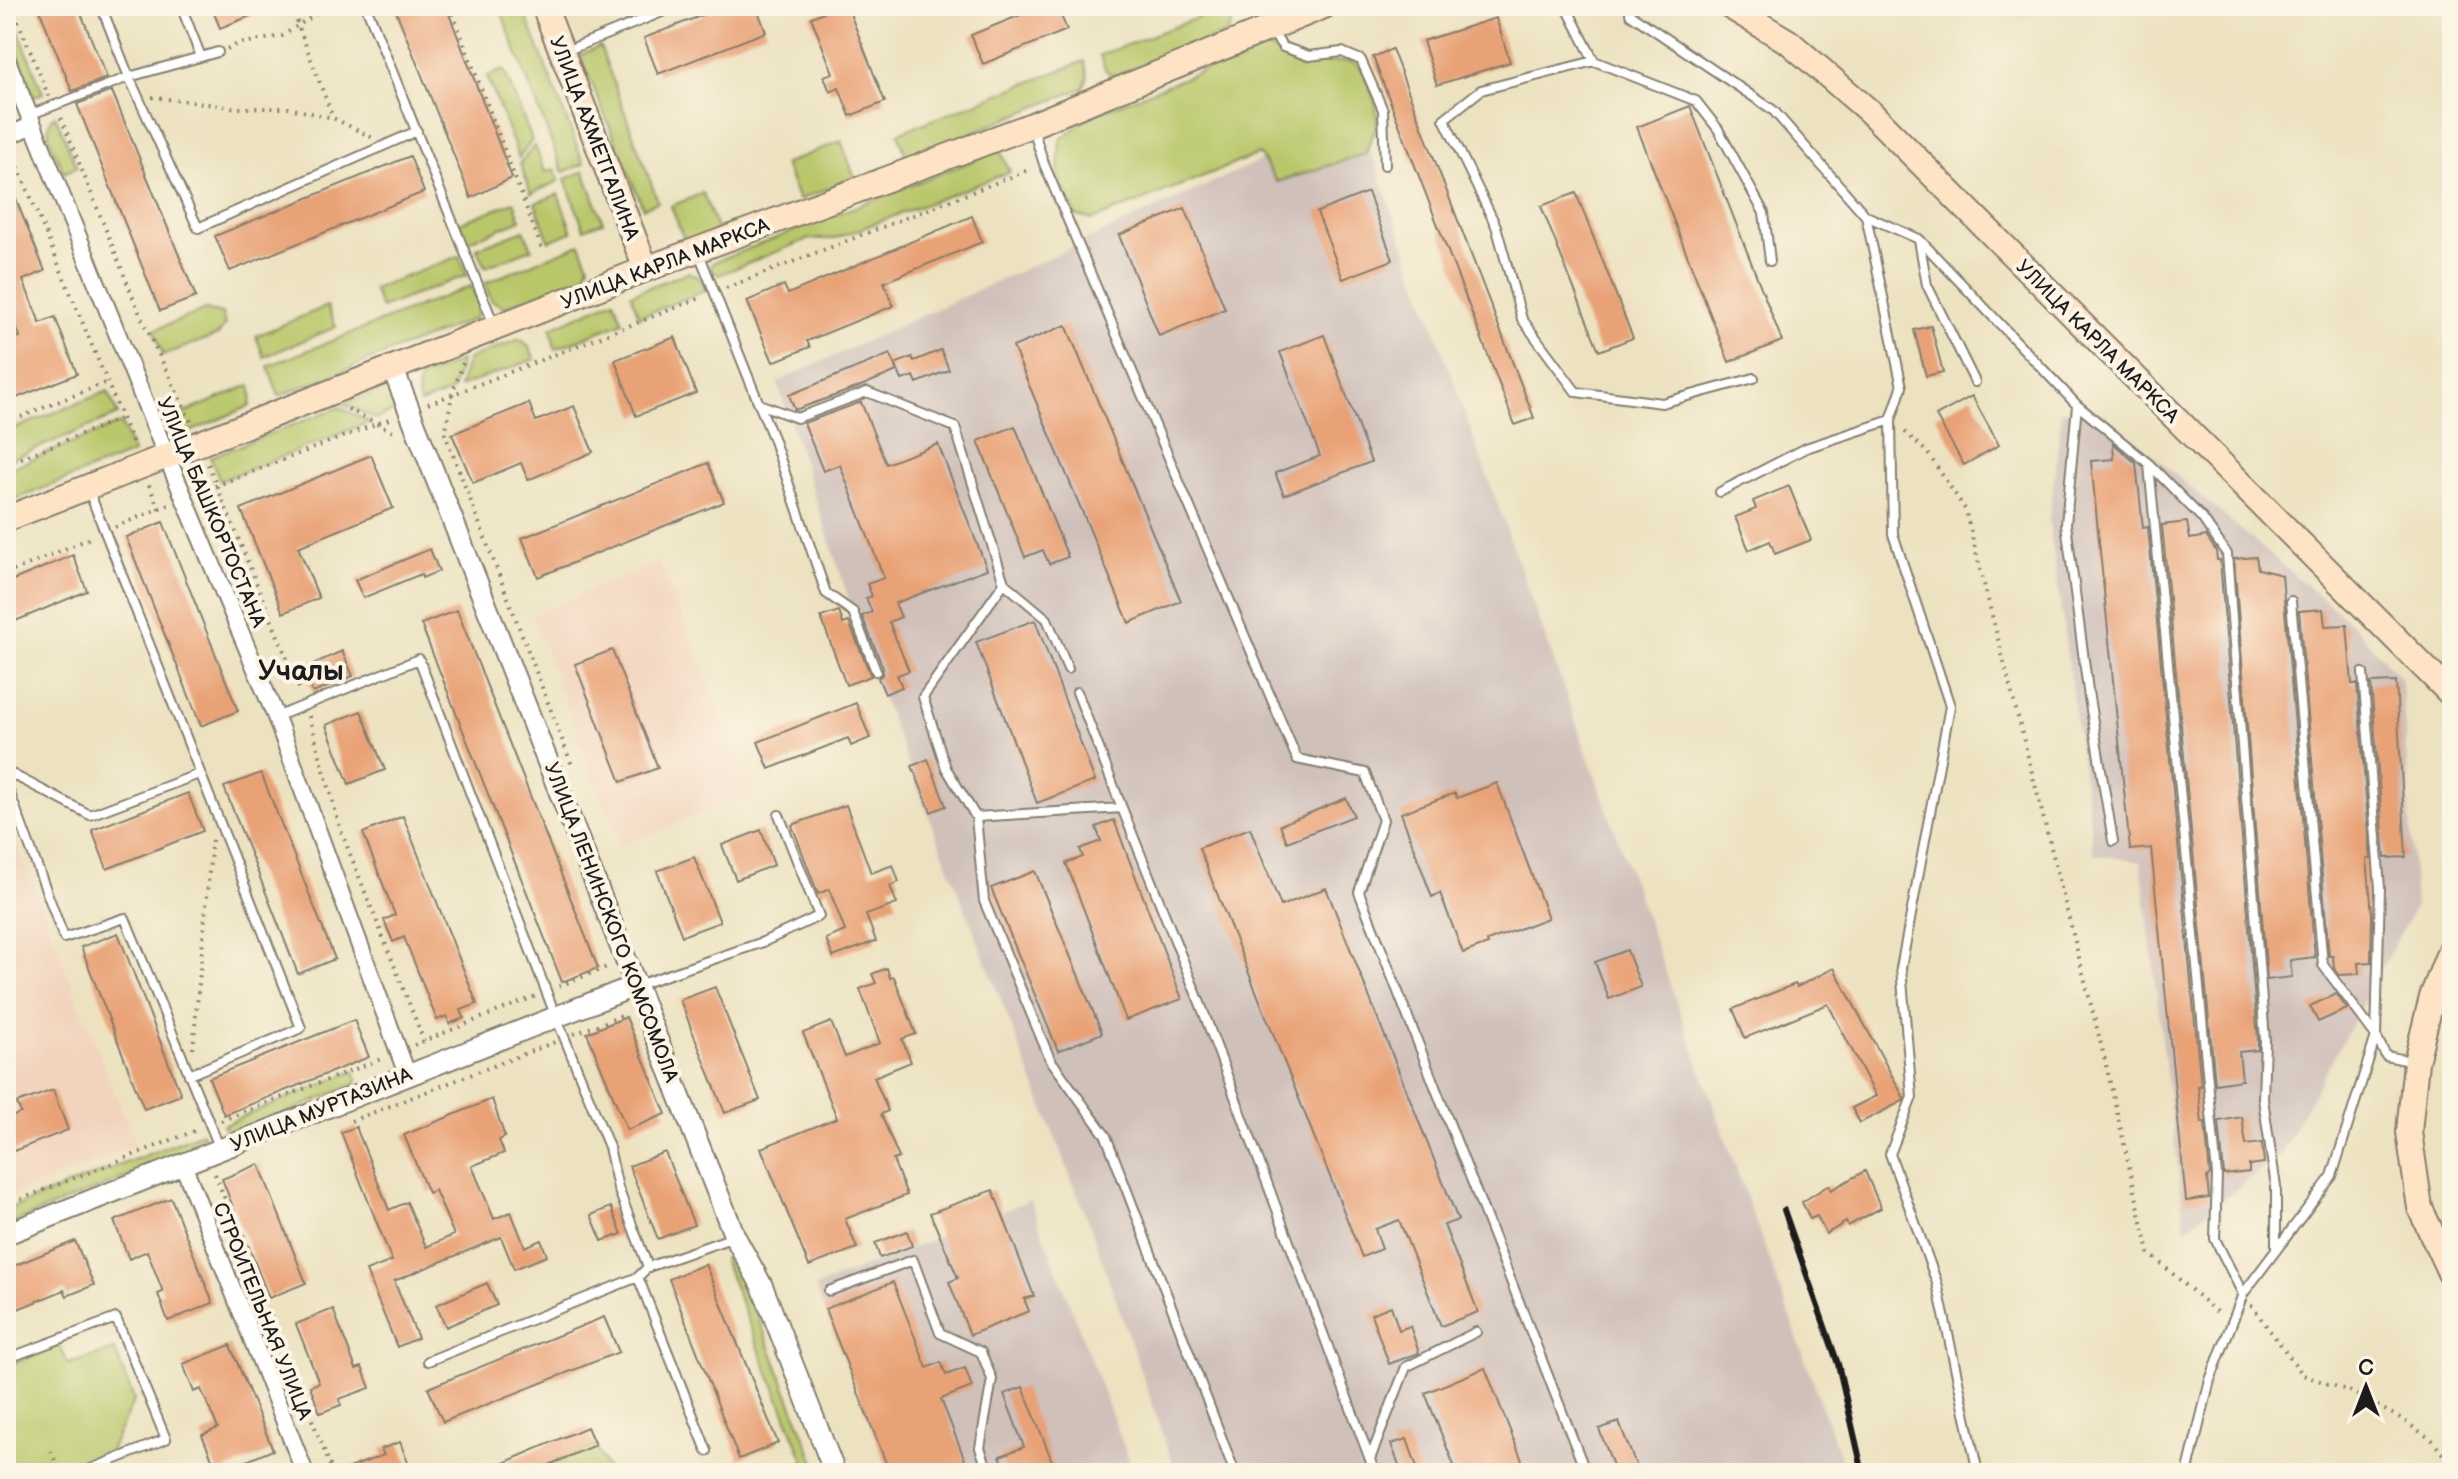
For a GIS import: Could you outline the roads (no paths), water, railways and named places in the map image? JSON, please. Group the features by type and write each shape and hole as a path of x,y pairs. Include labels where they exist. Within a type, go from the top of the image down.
{"main road":[{"name":"УЛИЦА АХМЕТГАЛИНА","path":"544,6 646,269"},
{"name":"УЛИЦА КАРЛА МАРКСА","path":"6,519 646,269 1032,125 1324,6"},
{"name":"УЛИЦА КАРЛА МАРКСА","path":"1729,6 1789,42 1870,112 2452,695"},
{"path":"2452,945 2432,997 2416,1062 2409,1132 2420,1208 2452,1277"}],"street":[{"name":"УЛИЦА БАШКОРТОСТАНА","path":"6,58 276,717 407,1074"},
{"path":"6,137 31,120"},
{"name":"УЛИЦА ЛЕНИНСКОГО КОМСОМОЛА","path":"393,369 735,1237 762,1286 835,1473"},
{"name":"УЛИЦА МУРТАЗИНА","path":"6,1234 637,985"},
{"name":"СТРОИТЕЛЬНАЯ УЛИЦА","path":"183,1164 305,1473"}],"lane":[{"path":"101,6 129,77 198,228 417,131"},
{"path":"181,6 201,57"},
{"path":"366,6 495,329"},
{"path":"561,52 677,6"},
{"path":"1566,6 1594,61"},
{"path":"1631,6 1630,14 1773,110 1866,216 1919,239 2077,405 2149,464 2202,518 2227,554 2265,1040 2263,1099 2276,1187 2276,1248"},
{"path":"1269,29 1283,47 1309,56 1342,52 1361,60 1383,110 1385,165"},
{"path":"31,120 55,105 129,77 218,52"},
{"path":"1754,378 1662,403 1576,392 1522,319 1496,226 1444,119 1481,90 1594,61 1696,101 1718,129 1764,213 1770,261"},
{"path":"1032,125 1044,164 1297,759 1365,773 1383,820 1359,892 1586,1473"},
{"path":"1866,216 1902,387 1891,420 1893,534 1950,706 1901,968 1912,1097 1890,1154 1937,1283 1978,1473"},
{"path":"1919,239 1927,285 1975,382"},
{"path":"697,250 773,438 826,593 853,612 876,671"},
{"path":"759,404 797,418 867,392 955,427 1004,583 1047,619 1068,669"},
{"path":"2077,405 2066,524 2089,698 2113,841"},
{"path":"1720,492 1806,448 1891,420"},
{"path":"2149,464 2217,1175 2215,1239 2243,1294"},
{"path":"87,488 301,1028 188,1073"},
{"path":"1004,583 923,697 946,768 976,817 984,901 1050,1059 1106,1136 1235,1473"},
{"path":"2291,601 2323,965 2376,1036 2386,1056 2416,1062"},
{"path":"276,717 419,659 609,1147 618,1188 648,1267"},
{"path":"2185,1473 2210,1380 2243,1294 2332,1176 2376,1036 2380,888 2363,673"},
{"path":"1077,692 1202,1008 1375,1473"},
{"path":"6,771 90,815 199,774"},
{"path":"6,783 64,938 125,918 220,1149"},
{"path":"976,817 1122,808"},
{"path":"637,985 763,942 819,916 779,815"},
{"path":"428,1361 638,1277 648,1267 735,1237"},
{"path":"829,1291 913,1260 940,1333 981,1352 992,1379 980,1448 989,1473"},
{"path":"638,1277 707,1451"},
{"path":"6,1359 116,1318 166,1439 81,1473"},
{"path":"1370,1460 1406,1367 1476,1332"}],"railway":[{"path":"1784,1210 1838,1364 1863,1473"}],"district":[{"name":"Учалы","path":"301,670"}]}
